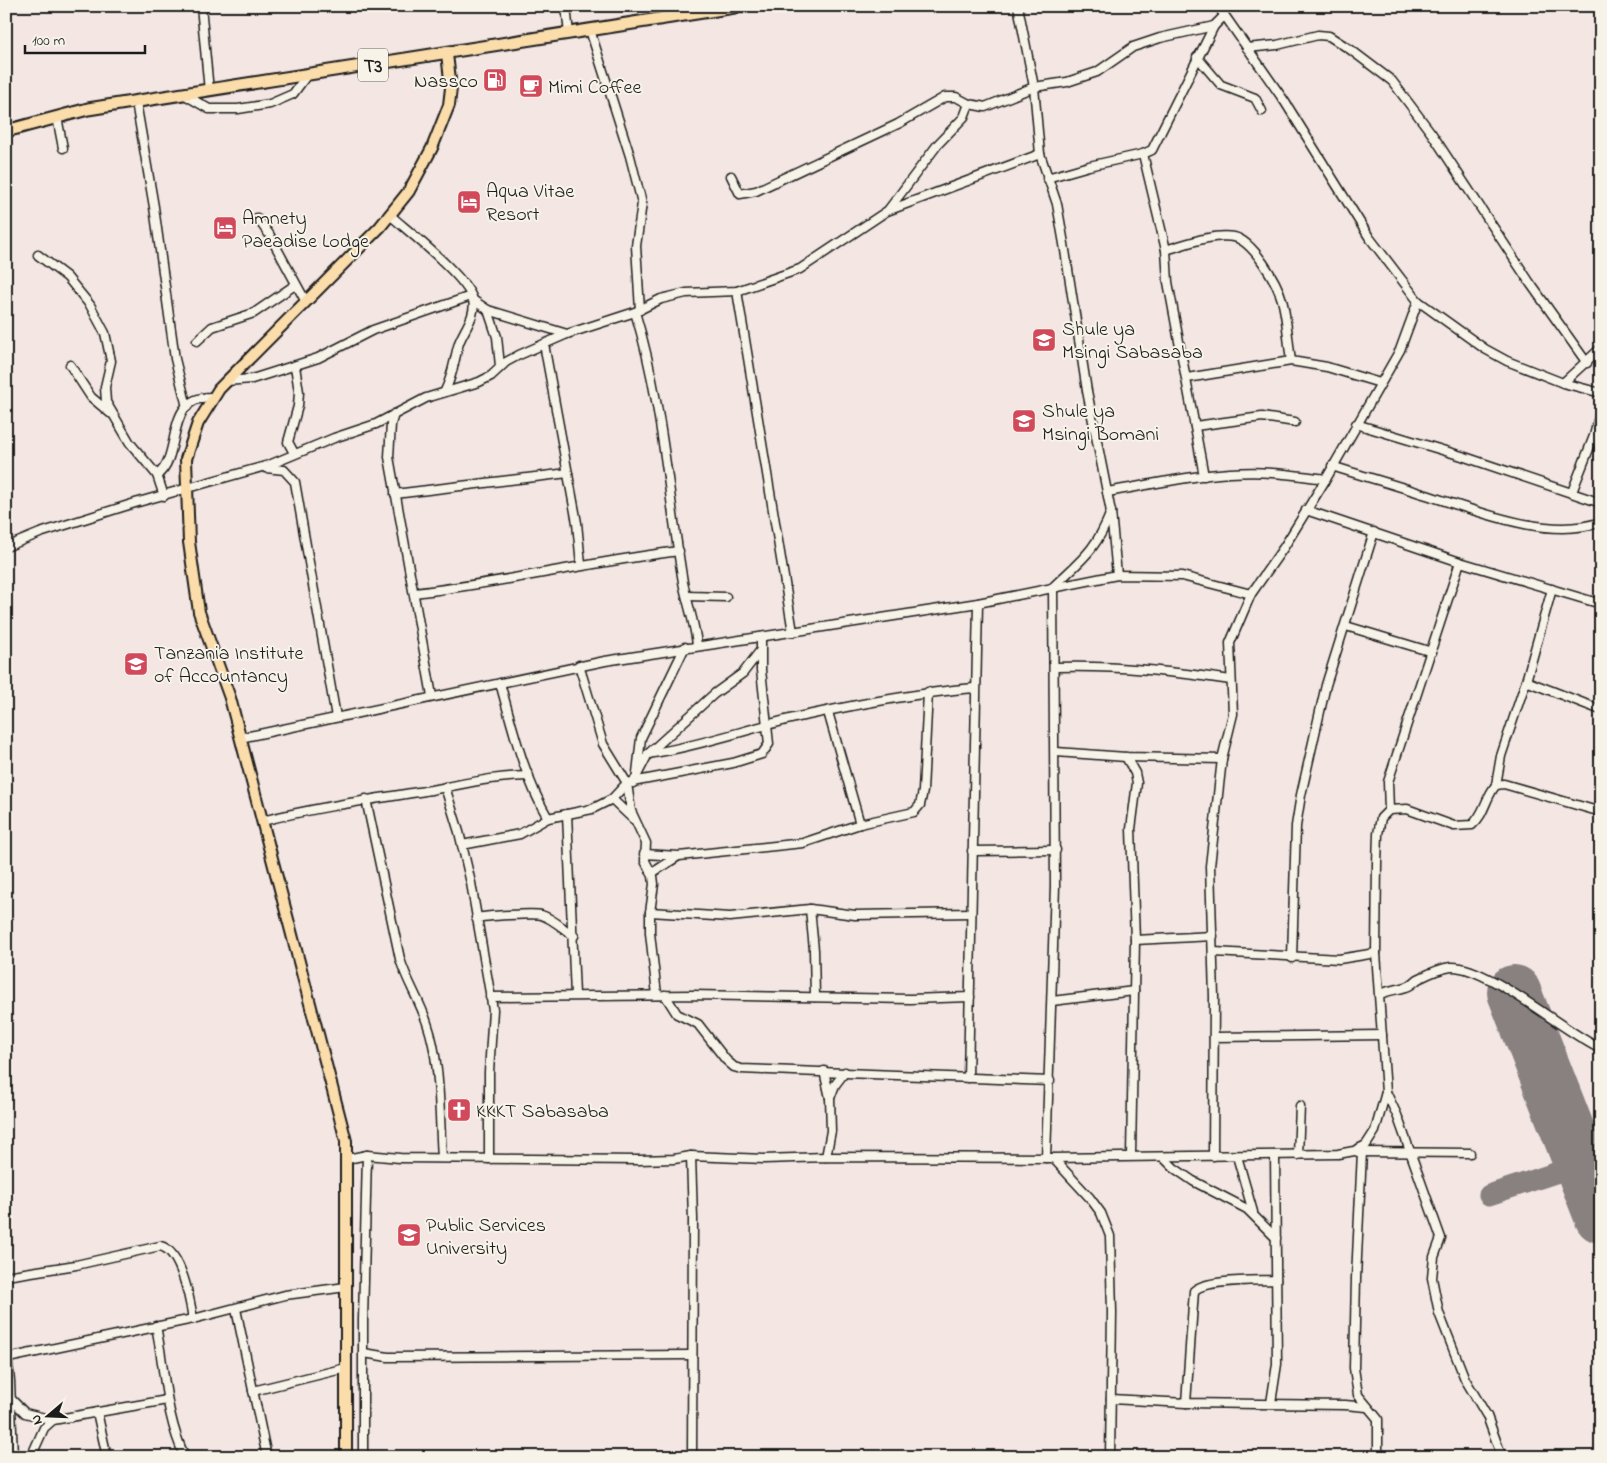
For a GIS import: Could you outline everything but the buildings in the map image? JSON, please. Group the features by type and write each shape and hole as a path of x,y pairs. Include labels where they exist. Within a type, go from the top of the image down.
{"highway":[{"name":"T3","path":"6,131 88,109 447,54 741,6"}],"main road":[{"path":"346,1457 347,1159 344,1130 230,698 199,612 192,564 186,488 186,459 191,439 213,397 226,381 390,215 409,191 422,169 449,105 451,88 447,54"}],"street":[{"path":"566,6 568,34"},
{"path":"1018,6 1034,87 1040,154 1057,204 1084,372 1111,512 1117,575"},
{"path":"1218,6 1285,102 1374,243 1418,301 1486,350 1530,371 1601,394"},
{"path":"202,7 209,91"},
{"path":"1047,178 1143,154 1152,150 1197,57 1214,26 1224,16"},
{"path":"731,176 737,192 740,194 756,191 898,124 936,101 956,97 969,104 985,107 1034,87 1067,82 1097,72 1144,42 1214,26"},
{"path":"590,30 630,156 642,203 636,246 638,311 668,468 679,551 697,645"},
{"path":"1247,48 1277,45 1318,34 1328,36 1351,50 1392,81 1432,134 1530,283 1587,362"},
{"path":"1197,57 1221,85 1255,98 1262,111"},
{"path":"185,95 209,109 238,110 270,104 293,94 307,75"},
{"path":"136,102 154,206 175,360 187,407"},
{"path":"887,211 938,144 964,117 969,104"},
{"path":"57,117 64,148"},
{"path":"6,547 48,530 269,465 376,424 445,391 479,382 491,376 500,366 544,344 567,334 638,311 671,295 737,291 800,269 887,211 1040,154"},
{"path":"1143,154 1166,250 1168,282 1204,476"},
{"path":"390,215 448,267 472,298 488,310 567,334"},
{"path":"257,218 269,234 295,285 306,302"},
{"path":"1166,250 1225,237 1232,237 1246,243 1258,257 1278,290 1282,301 1291,361"},
{"path":"38,255 67,277 90,305 105,333 111,361 105,399 130,443 157,475 164,496"},
{"path":"197,341 212,327 254,312 295,285"},
{"path":"737,291 793,632"},
{"path":"226,381 252,379 295,366 333,352 373,330 472,298"},
{"path":"445,391 453,375 458,345 473,310 472,298"},
{"path":"1213,1156 1214,952 1210,866 1222,759 1232,714 1230,643 1250,594 1326,479 1400,350 1418,301"},
{"path":"488,310 497,337 500,366"},
{"path":"544,344 568,473 581,565"},
{"path":"1563,383 1601,348"},
{"path":"1187,378 1291,361 1327,367 1380,383"},
{"path":"70,365 91,397 112,414"},
{"path":"294,454 288,442 298,406 295,366"},
{"path":"157,475 168,465 178,421 187,407 201,397 213,397"},
{"path":"1572,492 1591,444 1601,408"},
{"path":"394,414 391,424 389,457 432,696"},
{"path":"1195,426 1262,416 1295,422"},
{"path":"1356,424 1462,456 1601,503"},
{"path":"1332,466 1494,518 1544,526 1577,528 1601,522"},
{"path":"251,469 277,468 284,470 295,482 336,717"},
{"path":"1107,492 1204,476 1271,472 1326,479"},
{"path":"395,494 568,473"},
{"path":"1306,510 1460,562 1601,604"},
{"path":"1110,1457 1112,1312 1110,1236 1101,1213 1090,1198 1049,1158 1056,850 1053,587 1092,550 1100,538 1111,512"},
{"path":"1292,958 1296,826 1300,795 1326,686 1374,532"},
{"path":"414,593 460,588 581,565 679,551"},
{"path":"1389,810 1388,782 1460,562"},
{"path":"240,738 579,666 697,645 761,638 978,603 1117,575 1182,576 1250,594"},
{"path":"1502,1457 1487,1416 1468,1385 1442,1323 1432,1278 1434,1257 1441,1238 1411,1153 1386,1092 1376,953 1378,834 1381,818 1389,810 1407,809 1454,826 1472,825 1482,814 1488,795 1496,786 1500,756 1526,681 1552,589"},
{"path":"687,596 726,596"},
{"path":"968,1078 974,688 978,603"},
{"path":"1346,626 1432,652"},
{"path":"632,781 733,763 762,754 769,744 762,685 761,638"},
{"path":"685,647 642,738 632,781 635,820 646,843 644,854 647,866 652,873 654,884 650,912 661,995 677,1014 698,1024 734,1067 750,1070 1050,1081"},
{"path":"462,845 520,834 548,818 585,812 612,799 632,781 648,754 714,694 743,673 760,651"},
{"path":"579,666 603,744 632,781"},
{"path":"1055,667 1126,666 1231,680"},
{"path":"1526,681 1601,710"},
{"path":"500,683 511,725 529,776 548,818"},
{"path":"648,754 720,739 768,725 828,712 928,692 974,688"},
{"path":"644,854 679,856 792,845 860,824 914,812 920,805 926,760 928,692"},
{"path":"828,712 860,824"},
{"path":"1056,752 1126,758 1222,759"},
{"path":"1126,758 1135,772 1137,783 1131,829 1135,940 1131,1155"},
{"path":"262,822 366,799 510,776 529,776"},
{"path":"1496,786 1511,786 1601,812"},
{"path":"445,787 462,845 493,1010 489,1072 489,1159"},
{"path":"366,799 400,959 407,981 427,1023 433,1044 442,1157"},
{"path":"612,799 635,820"},
{"path":"567,814 574,936 575,995"},
{"path":"972,851 1056,850"},
{"path":"652,873 679,856"},
{"path":"650,912 730,917 810,909 855,914 971,913"},
{"path":"810,909 814,950 815,997"},
{"path":"476,918 490,915 537,914 546,917 574,936"},
{"path":"1135,940 1213,936"},
{"path":"1214,952 1292,958 1339,959 1376,953"},
{"path":"1380,994 1388,990 1407,987 1420,978 1447,968 1464,970 1498,984 1584,1042 1601,1048"},
{"path":"1052,1001 1134,991"},
{"path":"490,997 575,995 910,999 970,997"},
{"path":"1214,1037 1382,1035"},
{"path":"824,1072 830,1098 831,1132 826,1157"},
{"path":"830,1098 835,1085 845,1072"},
{"path":"1378,1457 1378,1419 1358,1395 1354,1368 1358,1152 1366,1145 1375,1132 1386,1092"},
{"path":"1298,1155 1300,1106"},
{"path":"347,1159 367,1155 489,1159 639,1160 691,1156 764,1159 826,1157 1049,1158 1131,1155 1162,1157 1298,1155 1358,1152 1470,1153"},
{"path":"364,1457 367,1155"},
{"path":"1271,1403 1277,1364 1275,1155"},
{"path":"691,1156 693,1219 692,1457"},
{"path":"1237,1156 1253,1212"},
{"path":"1162,1157 1193,1181 1253,1212 1276,1238"},
{"path":"6,1276 76,1264 160,1246 172,1252 186,1287 193,1319"},
{"path":"1186,1403 1194,1291 1197,1287 1209,1284 1276,1280"},
{"path":"8,1358 193,1319 285,1295 346,1287"},
{"path":"236,1309 267,1457"},
{"path":"156,1326 164,1364 167,1400 173,1429 185,1457"},
{"path":"6,1347 11,1399 13,1457"},
{"path":"364,1353 388,1357 691,1355"},
{"path":"253,1391 346,1368"},
{"path":"11,1399 25,1413 53,1420 167,1400"},
{"path":"1111,1399 1186,1403 1271,1403 1367,1408"},
{"path":"97,1412 106,1457"},
{"path":"31,1457 44,1428 53,1420"}],"taxiway":[{"path":"1489,1195 1582,1164"}],"runway":[{"path":"1514,992 1601,1216"}],"place":[{"name":"Nassco","path":"495,80"},
{"name":"Mimi Coffee","path":"531,86"},
{"name":"Aqua Vitae Resort","path":"469,202"},
{"name":"Amnety Paeadise Lodge","path":"225,228"},
{"name":"Shule ya Msingi Sabasaba","path":"1044,340"},
{"name":"Shule ya Msingi Bomani","path":"1024,421"},
{"name":"Tanzania Institute of Accountancy","path":"136,664"},
{"name":"KKKT Sabasaba","path":"459,1110"},
{"name":"Public Services University","path":"409,1235"}]}
